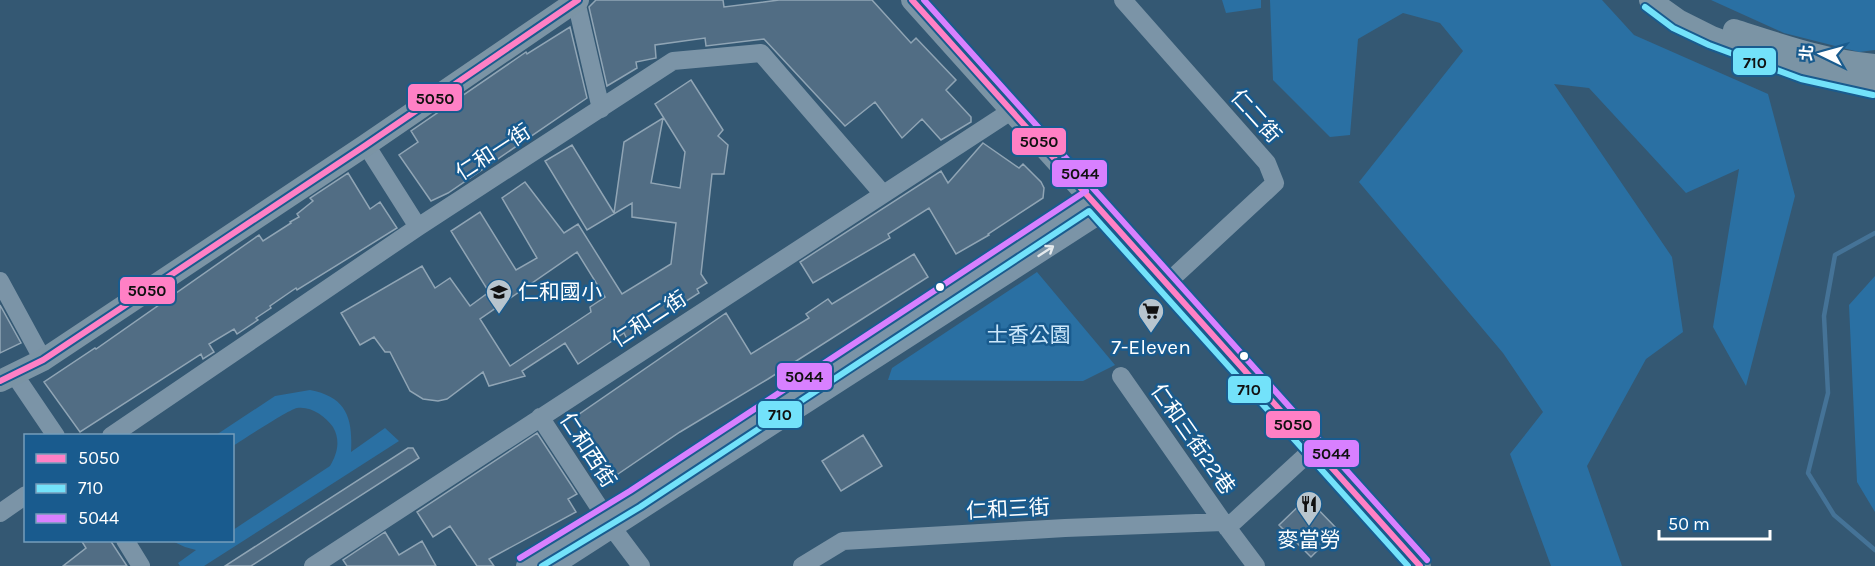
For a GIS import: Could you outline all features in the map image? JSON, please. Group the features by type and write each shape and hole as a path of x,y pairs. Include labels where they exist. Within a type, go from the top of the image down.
{"main road":[{"path":"1650,0 1678,20 1712,37 1804,71 1875,86"},
{"path":"1674,0 1716,24 1844,62 1875,65"},
{"path":"7,377 43,360 577,1"},
{"path":"915,1 1420,566"}],"street":[{"name":"仁二街","path":"1123,0 1267,163 1275,183 1167,283"},
{"path":"577,1 601,109"},
{"name":"仁和一街","path":"112,434 418,227 673,61 761,53 883,194"},
{"name":"仁和二街","path":"313,566 1011,111"},
{"path":"366,145 418,227"},
{"path":"555,566 610,524 1097,206"},
{"path":"0,280 43,360"},
{"name":"仁和三街22巷","path":"1121,376 1256,566"},
{"path":"7,377 55,434"},
{"name":"仁和西街","path":"540,417 610,524 641,566"},
{"path":"1225,525 1314,448"},
{"path":"0,513 24,496"},
{"path":"525,566 610,524"},
{"name":"仁和三街","path":"802,566 843,541 1065,528 1225,525"},
{"path":"126,542 141,566"}],"green space":[{"path":"1222,0 1261,0 1261,8 1226,13"},
{"path":"1270,0 1602,0 1634,35 1768,94 1795,196 1746,386 1713,327 1739,169 1686,193 1589,88 1554,84 1672,257 1683,332 1646,359 1587,466 1622,566 1551,566 1510,454 1543,412 1503,353 1359,182 1463,51 1440,23 1403,13 1358,39 1350,135 1330,137 1273,80"},
{"path":"1711,0 1875,0 1875,50 1859,52 1784,33"},
{"name":"士香公園","path":"1037,272 1115,365 1083,381 888,380 892,368"},
{"path":"1875,276 1875,512 1857,482 1849,305"},
{"path":"310,390 322,393 339,403 348,419 351,452 385,428 399,441 204,566 180,566 178,563 196,550 174,542 234,542 234,529 330,466 337,447 337,437 333,427 326,419 307,409 292,410 234,445 234,434 218,434 275,396"}],"building":[{"path":"596,0 723,0 724,7 779,0 872,0 911,43 916,38 956,80 946,90 971,117 971,122 941,140 922,119 902,138 875,102 845,126 764,39 706,46 705,38 655,45 656,58 636,62 637,68 607,86 589,7"},
{"path":"570,27 587,98 448,193 431,201 399,155 418,142 411,131 526,52 527,54"},
{"path":"691,80 723,130 718,136 728,145 724,174 712,174 701,274 707,283 697,289 699,293 627,339 624,333 578,364 565,343 522,371 525,376 489,386 483,372 447,399 438,401 423,399 410,391 390,352 385,352 374,337 360,345 341,313 422,266 435,288 450,278 470,306 489,292 451,231 480,212 516,270 537,258 502,198 525,182 564,233 578,224 622,294 671,264 676,223 632,217 632,203 587,230 545,161 572,145 614,213 624,142 663,118 651,183 680,188 685,152 655,104","holes":["577,252 605,297 590,307 591,312 510,366 480,319"]},
{"path":"983,143 1019,168 1023,164 1041,182 1044,188 1043,198 989,235 956,254 929,208 888,234 890,238 813,283 800,262 941,171 948,183"},
{"path":"348,173 370,209 380,202 397,228 297,290 296,288 270,306 271,308 256,318 258,320 237,334 234,329 209,344 214,352 203,359 201,354 80,432 44,382 96,349 259,235 263,241 291,223 299,217 297,214 313,201 310,198"},
{"path":"914,254 928,277 680,432 615,476 575,417 726,313 751,354 809,318 806,314 828,299 832,304"},
{"path":"0,305 21,343 0,353"},
{"path":"537,433 577,494 568,499 576,512 489,559 494,566 477,566 450,526 433,537 417,512"},
{"path":"863,435 882,466 841,491 822,461"},
{"path":"408,448 413,448 419,458 251,566 225,566"},
{"name":"麥當勞","path":"1307,498 1338,530 1311,557 1279,525"},
{"path":"385,532 399,555 422,541 436,566 347,566 343,560"},
{"path":"82,542 111,542 127,566 63,566 86,548"}],"waterway":[{"path":"1875,233 1835,255 1824,316 1828,393 1808,473 1834,515 1875,550"}],"transit line":[{"name":"5050","path":"0,381 43,360 366,145 578,0"},
{"name":"5050","path":"912,0 1420,566"},
{"name":"5044","path":"924,0 1427,560"},
{"name":"710","path":"1645,7 1673,28 1709,45 1801,79 1873,95"},
{"name":"5044","path":"520,558 630,491 1086,191"},
{"name":"710","path":"542,566 640,507 1089,211 1408,566"}],"place":[{"name":"仁和國小","path":"499,315"},
{"name":"7-Eleven","path":"1151,334"},
{"name":"麥當勞","path":"1309,527"}]}
